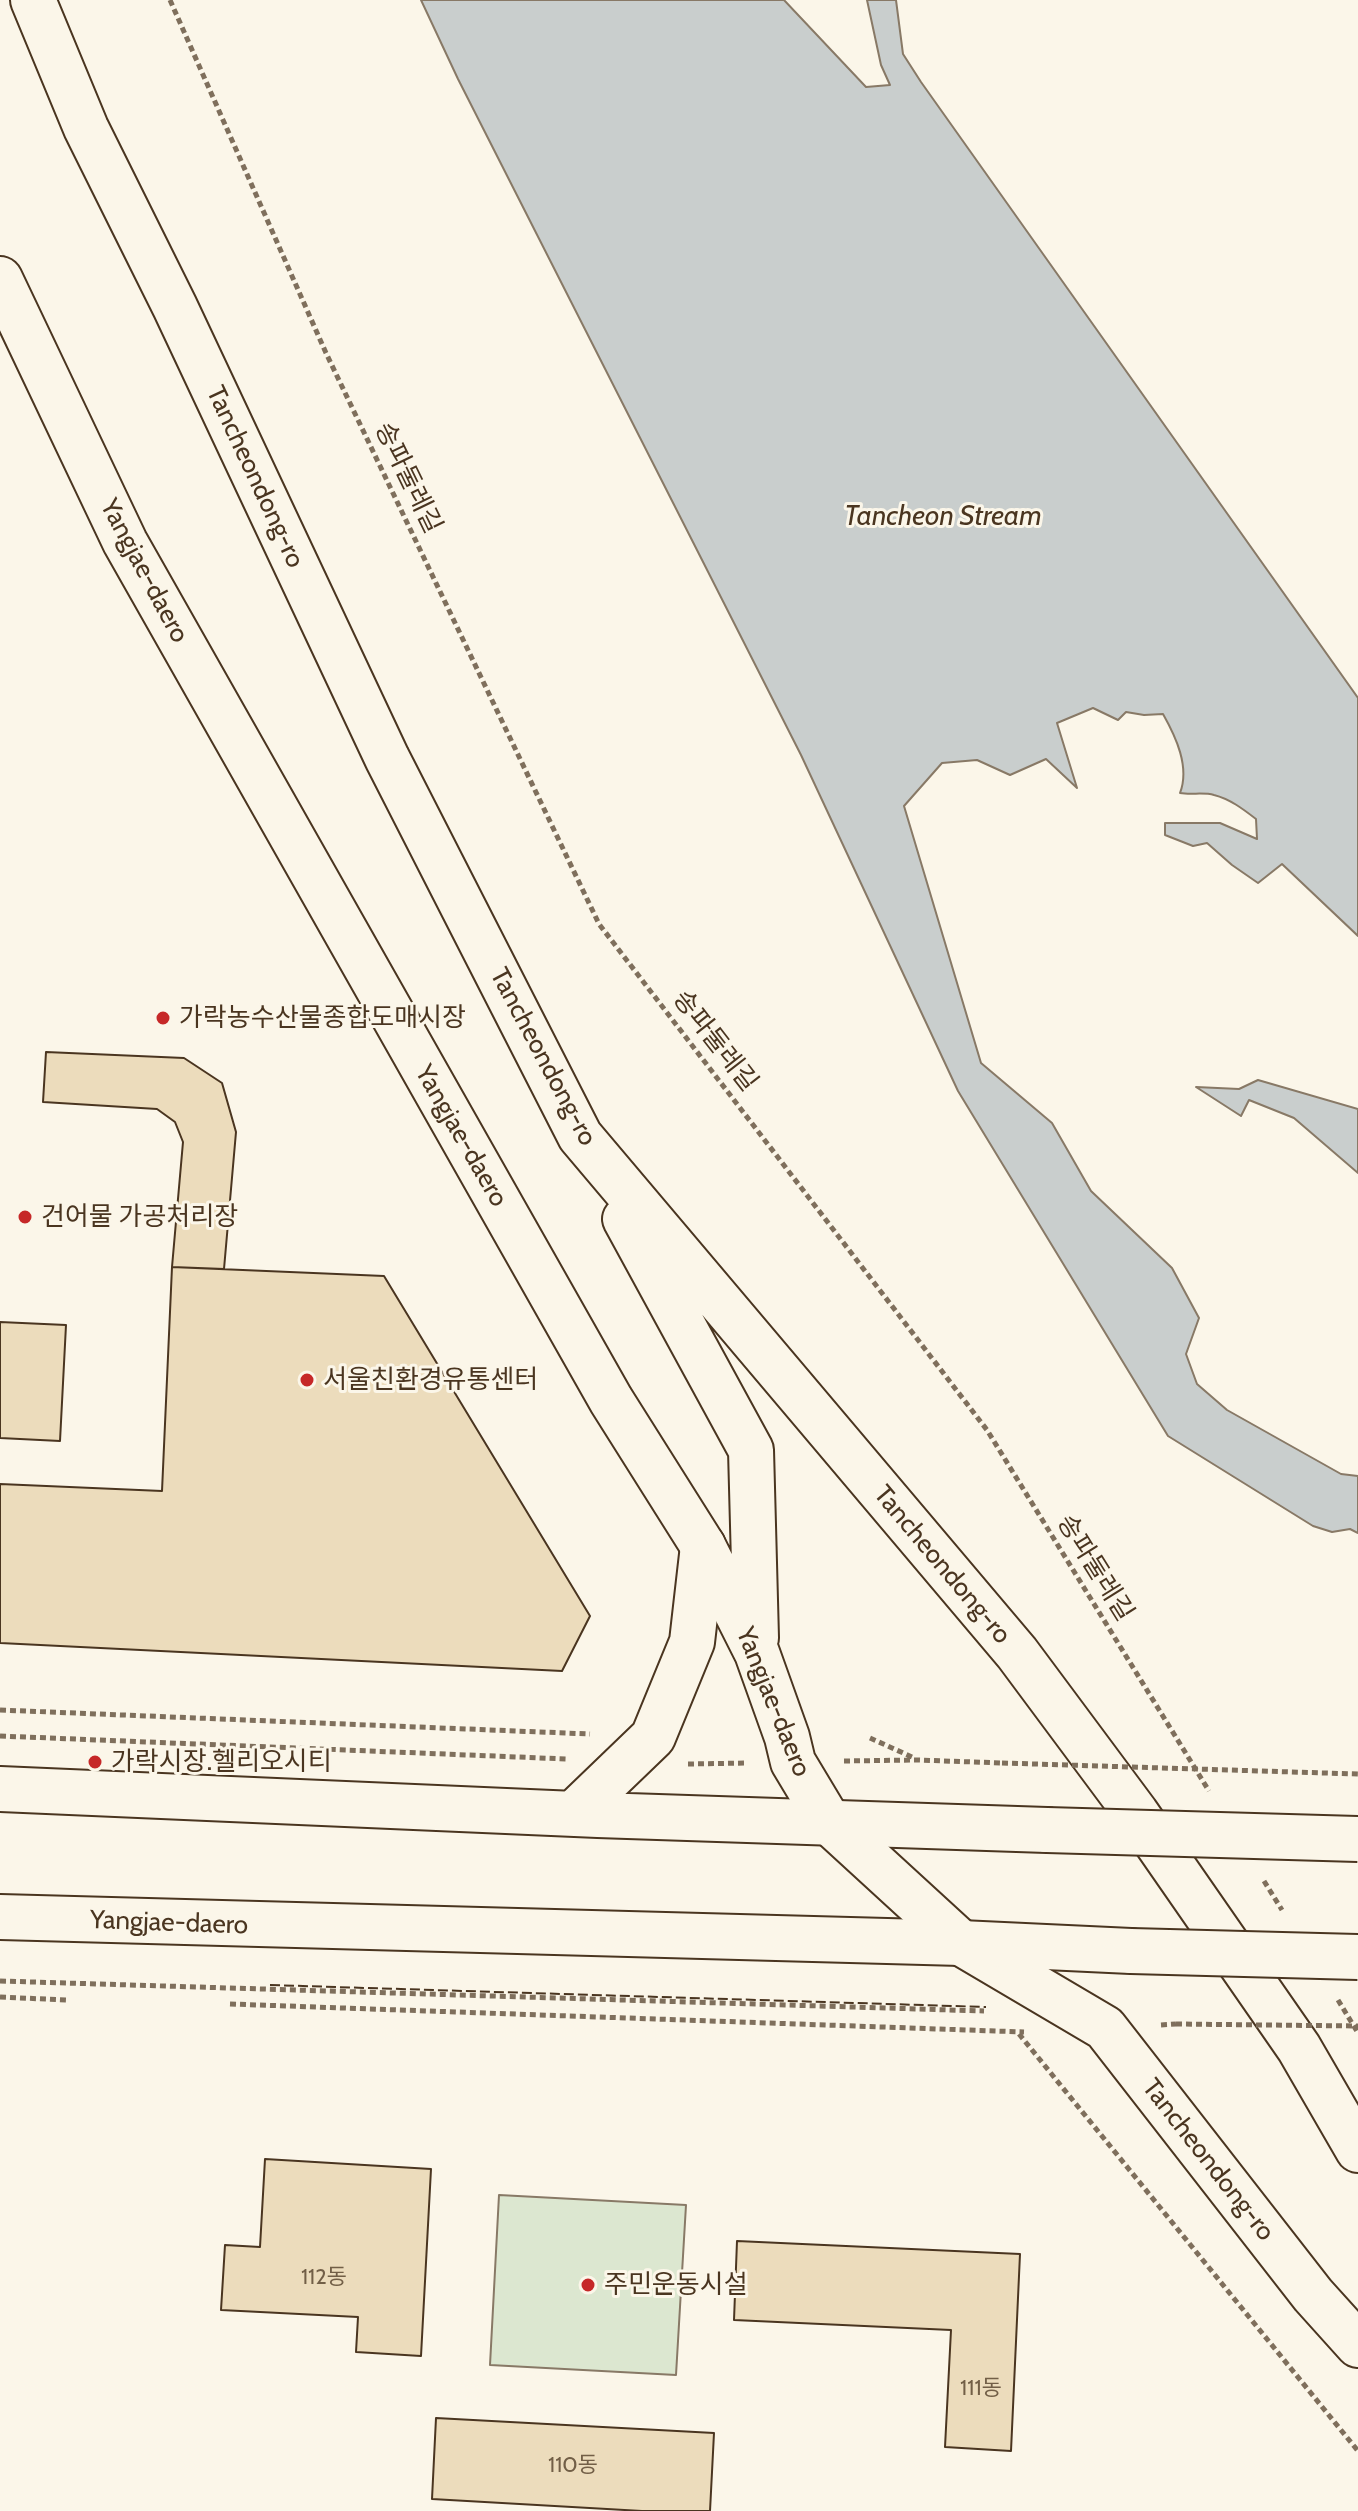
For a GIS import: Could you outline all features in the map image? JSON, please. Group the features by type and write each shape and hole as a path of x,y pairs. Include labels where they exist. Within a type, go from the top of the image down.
{"street":[{"name":"Tancheondong-ro","path":"33,0 86,128 175,307 387,758 580,1136 1017,1653 1136,1813 1299,2048 1358,2150"},
{"name":"Yangjae-daero","path":"0,279 125,542 611,1400 703,1546 757,1653 793,1762 829,1822 961,1943"},
{"path":"580,1136 751,1450 757,1653"},
{"path":"573,1814 640,1749 692,1642 703,1546"},
{"path":"0,1789 573,1814 1358,1839"},
{"name":"Yangjae-daero","path":"0,1917 1358,1957"},
{"name":"Tancheondong-ro","path":"961,1943 1105,2028 1313,2295 1358,2345"}],"path":[{"name":"송파둘레길","path":"170,0 326,353 599,924 987,1430 1209,1792"},
{"path":"0,1710 640,1749"},
{"path":"0,1736 640,1749"},
{"path":"870,1738 917,1760 1358,1774"},
{"path":"1259,1872 1284,1913"},
{"path":"0,1981 985,2011"},
{"path":"1333,1993 1358,2033"},
{"path":"0,1997 66,2000"},
{"path":"230,2004 1018,2033 1034,2030"},
{"path":"1009,2022 1358,2451"},
{"path":"1176,2024 1358,2026"}],"green space":[{"name":"주민운동시설","path":"499,2195 686,2205 676,2375 490,2365"}],"water":[{"name":"Tancheon Stream","path":"421,0 784,0 866,87 890,85 881,65 867,0 896,0 903,54 921,82 1358,698 1358,936 1282,864 1258,883 1207,843 1193,846 1165,835 1165,823 1220,823 1257,839 1256,819 1236,805 1210,794 1180,793 1182,763 1177,742 1163,714 1126,712 1118,720 1093,708 1057,723 1077,788 1046,759 1010,775 977,760 942,763 904,806 981,1063 1052,1123 1091,1191 1172,1268 1199,1318 1186,1354 1197,1384 1227,1410 1341,1474 1358,1476 1358,1533 1350,1529 1332,1532 1313,1526 1168,1436 958,1091 801,755 458,79"},
{"path":"1258,1080 1358,1109 1358,1173 1294,1118 1249,1100 1241,1116 1196,1087 1239,1089"}],"building":[{"path":"46,1052 184,1058 222,1083 236,1132 224,1269 172,1267 183,1142 175,1122 157,1109 43,1102"},
{"name":"서울친환경유통센터","path":"172,1267 384,1276 590,1616 562,1671 0,1643 0,1484 162,1491"},
{"path":"0,1322 66,1325 60,1441 0,1438"},
{"path":"265,2159 431,2169 421,2356 356,2352 358,2317 221,2310 225,2245 260,2247"},
{"path":"737,2241 1020,2254 1011,2451 945,2447 951,2330 734,2320"},
{"path":"436,2418 714,2433 710,2511 642,2511 432,2499"}],"fence":[{"path":"270,1985 986,2007"}],"place":[{"name":"가락농수산물종합도매시장","path":"163,1018"},
{"name":"건어물 가공처리장","path":"25,1217"},
{"name":"서울친환경유통센터","path":"307,1380"},
{"name":"가락시장.헬리오시티","path":"95,1762"},
{"name":"주민운동시설","path":"588,2285"}]}
